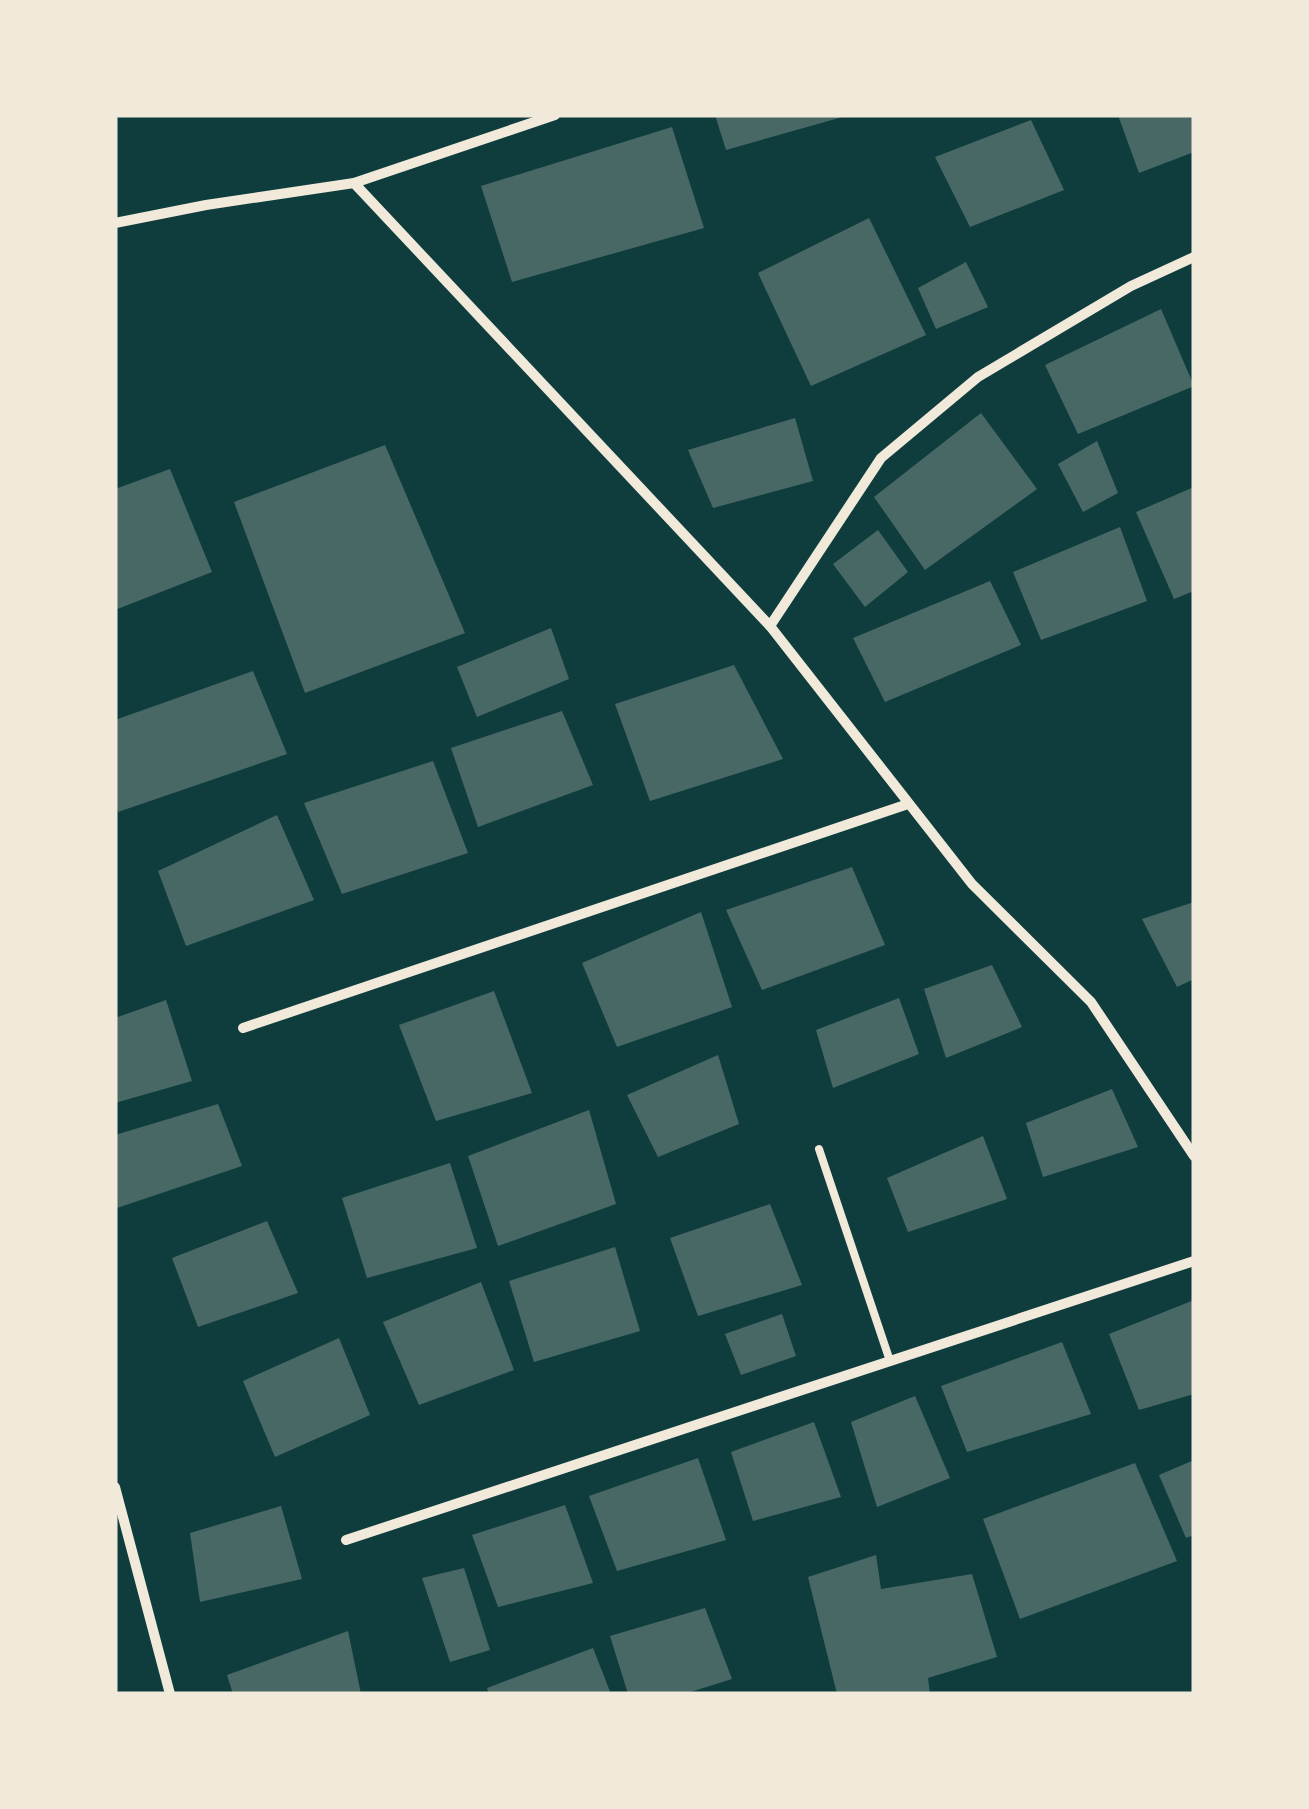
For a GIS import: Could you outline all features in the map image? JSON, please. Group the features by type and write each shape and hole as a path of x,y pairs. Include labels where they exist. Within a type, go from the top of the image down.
{"street":[{"path":"115,224 206,205 354,183 556,115"},
{"path":"354,183 770,626 972,884 1090,1002 1194,1156"},
{"path":"770,626 881,458 978,377 1131,286 1194,257"},
{"path":"243,1028 908,804"},
{"path":"346,1540 1194,1261"},
{"path":"115,1488 170,1694"}],"lane":[{"path":"819,1149 890,1361"}],"building":[{"path":"715,115 846,115 846,116 726,150"},
{"path":"1118,115 1194,115 1194,152 1139,173"},
{"path":"1031,120 1064,190 970,227 935,157"},
{"path":"672,127 704,228 512,282 481,186"},
{"path":"869,218 926,335 811,386 758,273"},
{"path":"966,262 988,307 936,329 918,288"},
{"path":"1161,309 1194,386 1078,434 1045,365"},
{"path":"981,413 1037,489 925,570 874,497"},
{"path":"795,418 813,481 713,508 688,450"},
{"path":"1097,441 1118,493 1083,512 1058,464"},
{"path":"385,445 465,633 305,693 234,502"},
{"path":"170,469 212,572 115,610 115,489"},
{"path":"1194,487 1194,591 1174,599 1136,512"},
{"path":"1120,527 1147,601 1041,640 1013,572"},
{"path":"878,530 908,572 865,607 833,564"},
{"path":"990,581 1021,645 885,702 853,638"},
{"path":"551,628 569,679 477,717 457,667"},
{"path":"734,665 783,759 650,801 615,704"},
{"path":"253,671 287,754 118,812 115,720"},
{"path":"562,711 593,785 478,827 451,748"},
{"path":"433,761 468,853 342,894 304,803"},
{"path":"277,815 314,900 186,946 158,871"},
{"path":"852,867 885,945 762,990 726,910"},
{"path":"1194,902 1194,979 1177,987 1142,919"},
{"path":"701,912 732,1007 617,1047 582,963"},
{"path":"992,965 1022,1027 946,1058 924,989"},
{"path":"494,991 532,1093 436,1121 399,1025"},
{"path":"899,998 919,1054 833,1088 816,1030"},
{"path":"166,1000 192,1081 115,1103 115,1018"},
{"path":"718,1055 739,1124 658,1157 627,1095"},
{"path":"1112,1089 1138,1147 1043,1177 1026,1123"},
{"path":"218,1104 242,1166 117,1208 115,1135"},
{"path":"589,1110 616,1204 498,1246 468,1156"},
{"path":"983,1136 1007,1199 908,1232 887,1178"},
{"path":"450,1163 477,1248 367,1278 342,1198"},
{"path":"770,1204 802,1285 698,1316 670,1238"},
{"path":"267,1221 298,1293 198,1327 172,1258"},
{"path":"615,1247 640,1331 534,1362 509,1281"},
{"path":"481,1282 514,1370 419,1405 383,1322"},
{"path":"1194,1300 1194,1394 1139,1410 1109,1334"},
{"path":"782,1314 796,1356 741,1375 725,1334"},
{"path":"339,1338 370,1415 275,1457 243,1381"},
{"path":"1062,1342 1091,1414 967,1452 941,1386"},
{"path":"915,1396 950,1478 877,1507 851,1422"},
{"path":"814,1422 841,1497 753,1521 731,1452"},
{"path":"698,1458 726,1540 617,1571 589,1496"},
{"path":"1194,1460 1194,1535 1186,1538 1159,1475"},
{"path":"1135,1463 1177,1561 1020,1619 983,1519"},
{"path":"565,1505 593,1583 498,1607 472,1535"},
{"path":"281,1506 302,1579 200,1602 190,1533"},
{"path":"876,1555 881,1589 972,1574 997,1657 928,1678 930,1694 837,1694 808,1577"},
{"path":"464,1568 490,1650 450,1662 422,1578"},
{"path":"705,1608 732,1679 684,1694 628,1694 610,1636"},
{"path":"348,1631 361,1694 233,1694 227,1675"},
{"path":"593,1648 611,1694 489,1694 487,1688"}]}
